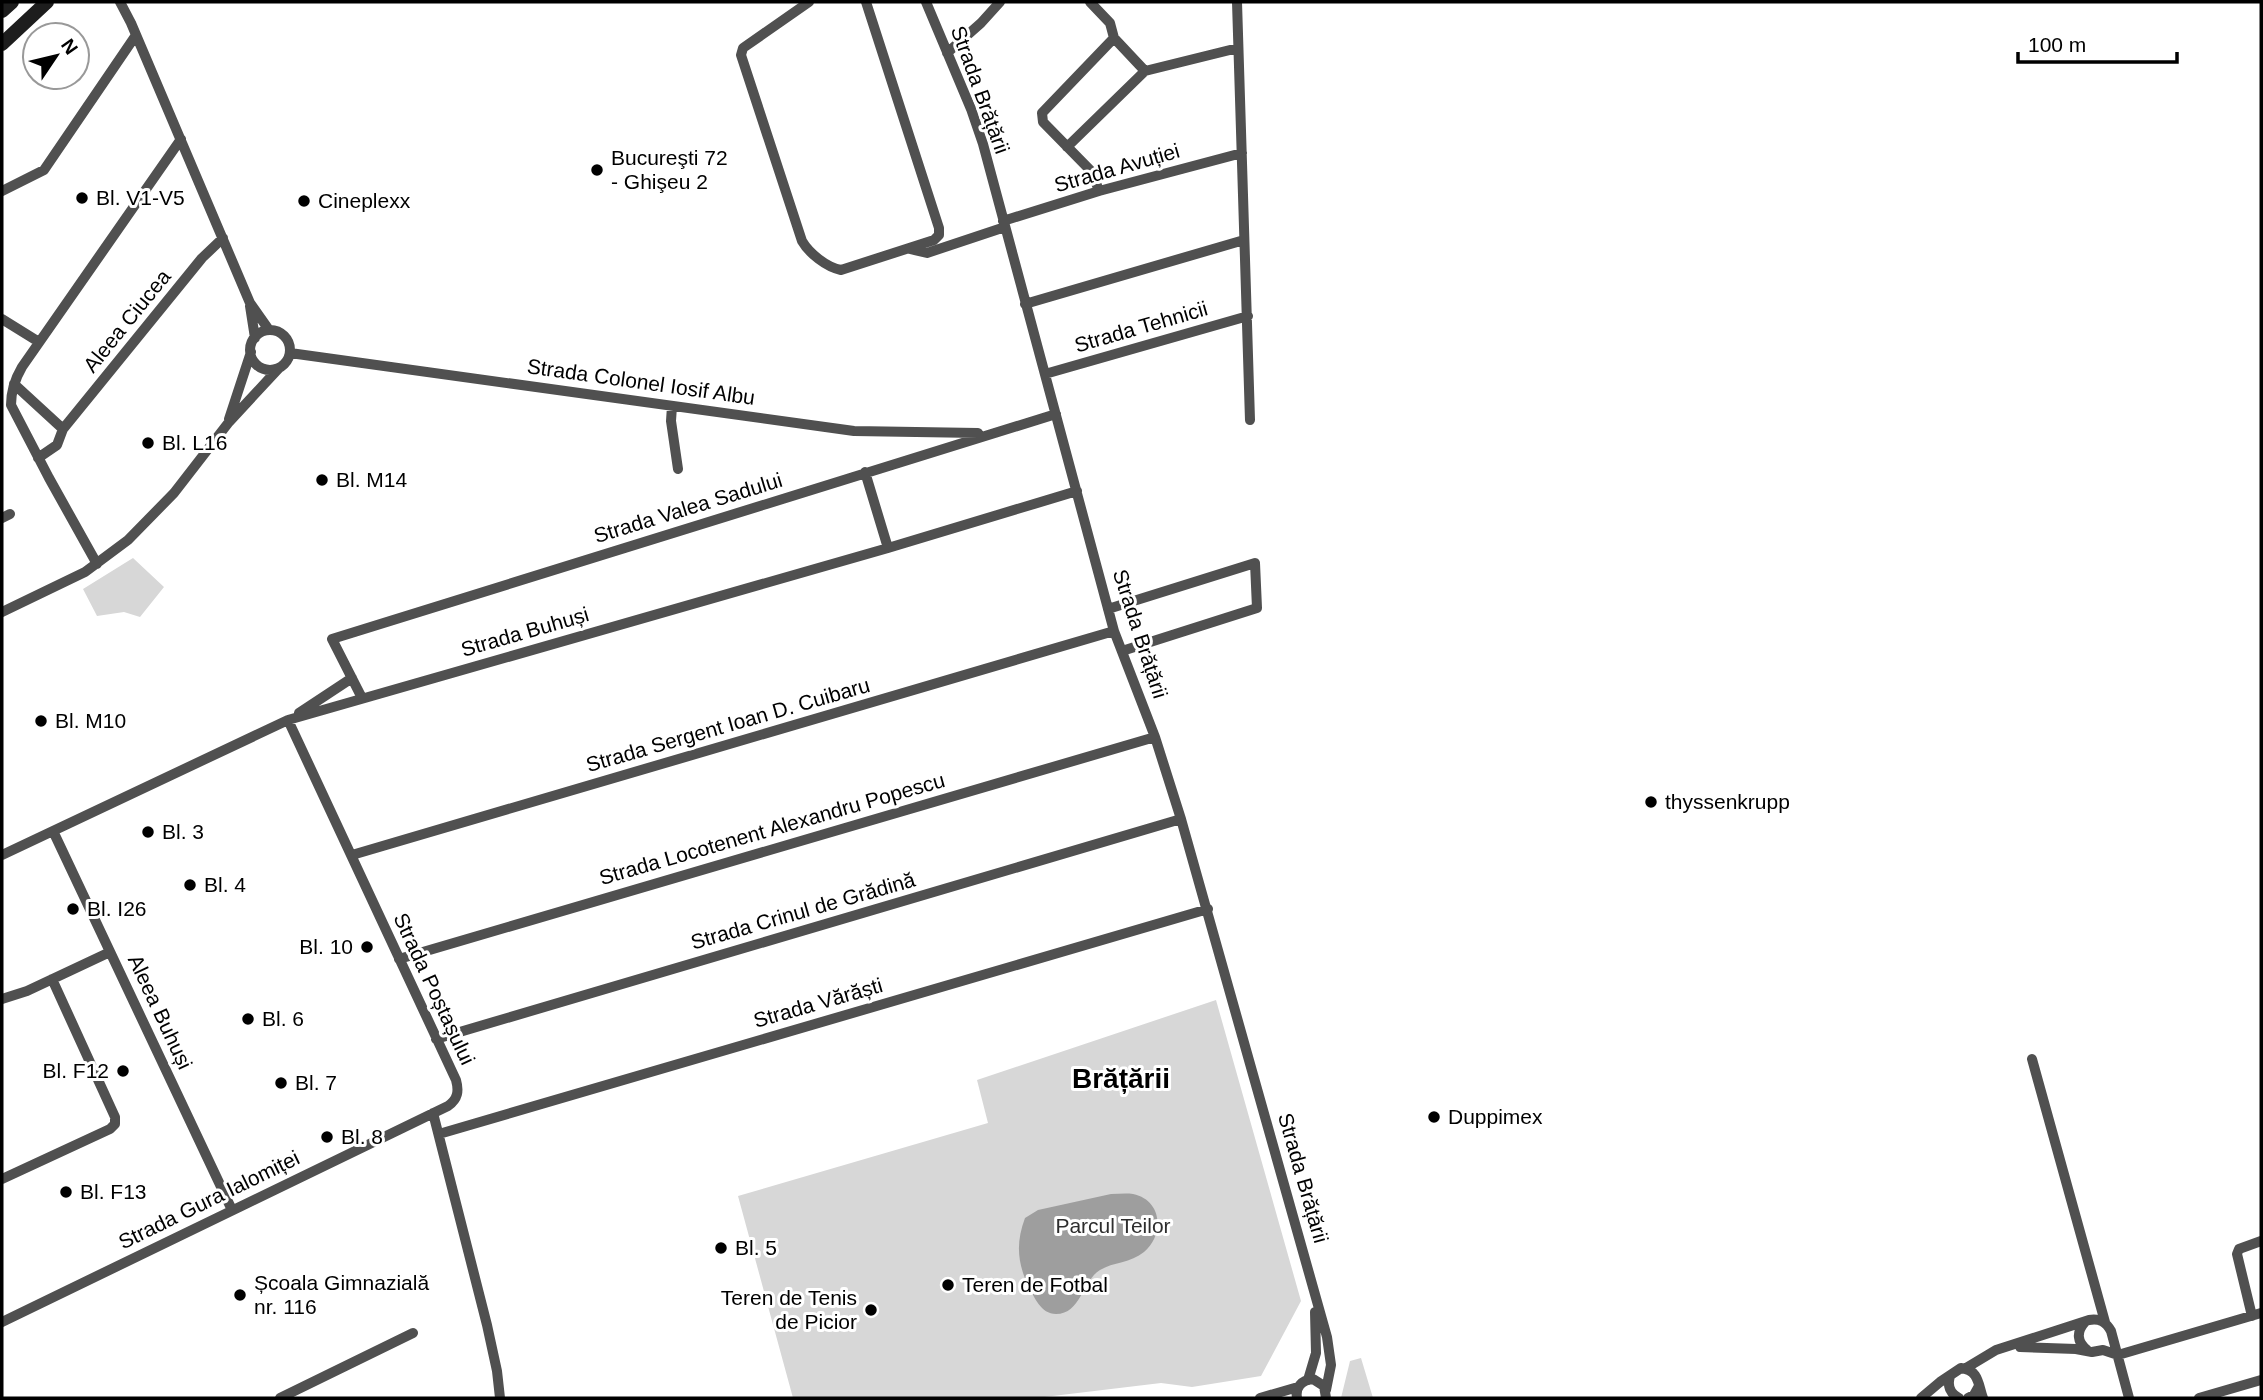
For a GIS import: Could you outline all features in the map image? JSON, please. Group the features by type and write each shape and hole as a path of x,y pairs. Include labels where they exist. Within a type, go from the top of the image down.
{"main road":[{"path":"2,11 12,2"},
{"path":"2,44 47,2"}],"street":[{"path":"120,2 250,303 269,330"},
{"path":"809,2 743,48 741,55 802,240 807,250 841,270 934,240 939,235 866,2"},
{"name":"Strada Brățării","path":"926,2 977,127 1114,631 1155,737 1208,909 1330,1356 1326,1394"},
{"path":"947,53 1000,2"},
{"path":"1090,2 1110,23 1114,38 1145,71"},
{"path":"1237,2 1250,420"},
{"path":"2,191 44,170 136,35"},
{"path":"1099,191 1092,172 1043,122 1042,113 1114,38"},
{"path":"1067,147 1145,71 1238,48"},
{"path":"97,564 11,405 14,384 39,342 181,139"},
{"name":"Strada Avuției","path":"908,249 927,253 1099,191 1242,153"},
{"name":"Aleea Ciucea","path":"38,458 57,445 63,429 202,258 223,238"},
{"path":"1025,304 1244,240"},
{"path":"229,422 254,338 250,303"},
{"name":"Strada Tehnicii","path":"1045,374 1248,316"},
{"path":"2,318 39,342"},
{"path":"2,612 73,579 97,564 153,516 229,422 284,364 290,353 285,338 278,332 269,330 254,338"},
{"path":"251,352 252,358 261,367 279,368"},
{"name":"Strada Colonel Iosif Albu","path":"290,353 854,431 988,434"},
{"path":"14,384 63,429"},
{"path":"672,406 671,421 678,469"},
{"name":"Strada Valea Sadului","path":"352,678 332,639 1056,414"},
{"path":"865,472 888,548"},
{"name":"Strada Buhuși","path":"2,855 288,720 1077,491"},
{"path":"1108,609 1255,563 1257,608 1122,651"},
{"name":"Strada Sergent Ioan D. Cuibaru","path":"352,855 1114,631"},
{"path":"288,720 352,678 362,698"},
{"name":"Strada Poștașului","path":"288,720 458,1088 456,1099 433,1113"},
{"name":"Strada Locotenent Alexandru Popescu","path":"399,959 1155,737"},
{"name":"Strada Crinul de Grădină","path":"436,1039 1181,819"},
{"name":"Aleea Buhuși","path":"53,831 232,1210"},
{"name":"Strada Vărăști","path":"439,1134 1208,909"},
{"path":"2,999 27,991 110,952"},
{"path":"2,1179 110,1129 115,1124 115,1117 52,979"},
{"path":"2032,1059 2105,1322 2109,1326 2129,1398"},
{"path":"433,1113 487,1325 500,1398"},
{"name":"Strada Gura Ialomiței","path":"2,1322 433,1113"},
{"path":"2103,1350 2118,1355 2257,1315 2238,1254 2239,1249 2261,1241"},
{"name":"Strada Brățării","path":"1308,1380 1317,1353 1311,1281"},
{"path":"1920,1398 1957,1370 1966,1368 1989,1353 2095,1319 2105,1322"},
{"path":"2085,1322 2078,1336 2087,1350"},
{"path":"280,1398 413,1333"},
{"path":"2011,1346 2098,1352 2107,1347 2112,1337"},
{"path":"1968,1398 1974,1395 1978,1381 1978,1360"},
{"path":"1966,1368 1978,1381 1983,1398"},
{"path":"1950,1376 1948,1387 1953,1397"},
{"path":"1260,1398 1297,1392 1308,1380 1321,1383 1326,1394"},
{"path":"2199,1398 2261,1380"}],"green space":[{"path":"133,558 164,587 140,617 124,612 97,616 83,589"},
{"name":"Parcul Teilor","path":"1216,1000 1301,1301 1261,1376 1192,1387 1161,1383 1036,1398 793,1398 738,1196 988,1123 977,1080"},
{"path":"1361,1358 1373,1398 1341,1398 1350,1361"}],"shaded area":[{"path":"1111,1194 1133,1194 1150,1203 1157,1218 1151,1245 1139,1256 1100,1270 1071,1309 1056,1314 1046,1311 1028,1285 1022,1268 1019,1244 1025,1218 1038,1210"}],"place":[{"name":"Bucureşti 72 - Ghişeu 2","path":"597,170"},
{"name":"Bl. V1-V5","path":"82,198"},
{"name":"Cineplexx","path":"304,201"},
{"name":"Bl. L16","path":"148,443"},
{"name":"Bl. M14","path":"322,480"},
{"name":"Bl. M10","path":"41,721"},
{"name":"thyssenkrupp","path":"1651,802"},
{"name":"Bl. 3","path":"148,832"},
{"name":"Bl. 4","path":"190,885"},
{"name":"Bl. I26","path":"73,909"},
{"name":"Bl. 10","path":"367,947"},
{"name":"Bl. 6","path":"248,1019"},
{"name":"Bl. F12","path":"123,1071"},
{"name":"Bl. 7","path":"281,1083"},
{"name":"Duppimex","path":"1434,1117"},
{"name":"Bl. 8","path":"327,1137"},
{"name":"Bl. F13","path":"66,1192"},
{"name":"Bl. 5","path":"721,1248"},
{"name":"Teren de Fotbal","path":"948,1285"},
{"name":"Școala Gimnazială nr. 116","path":"240,1295"},
{"name":"Teren de Tenis de Picior","path":"871,1310"}],"district":[{"name":"Brățării","path":"1121,1078"}]}
